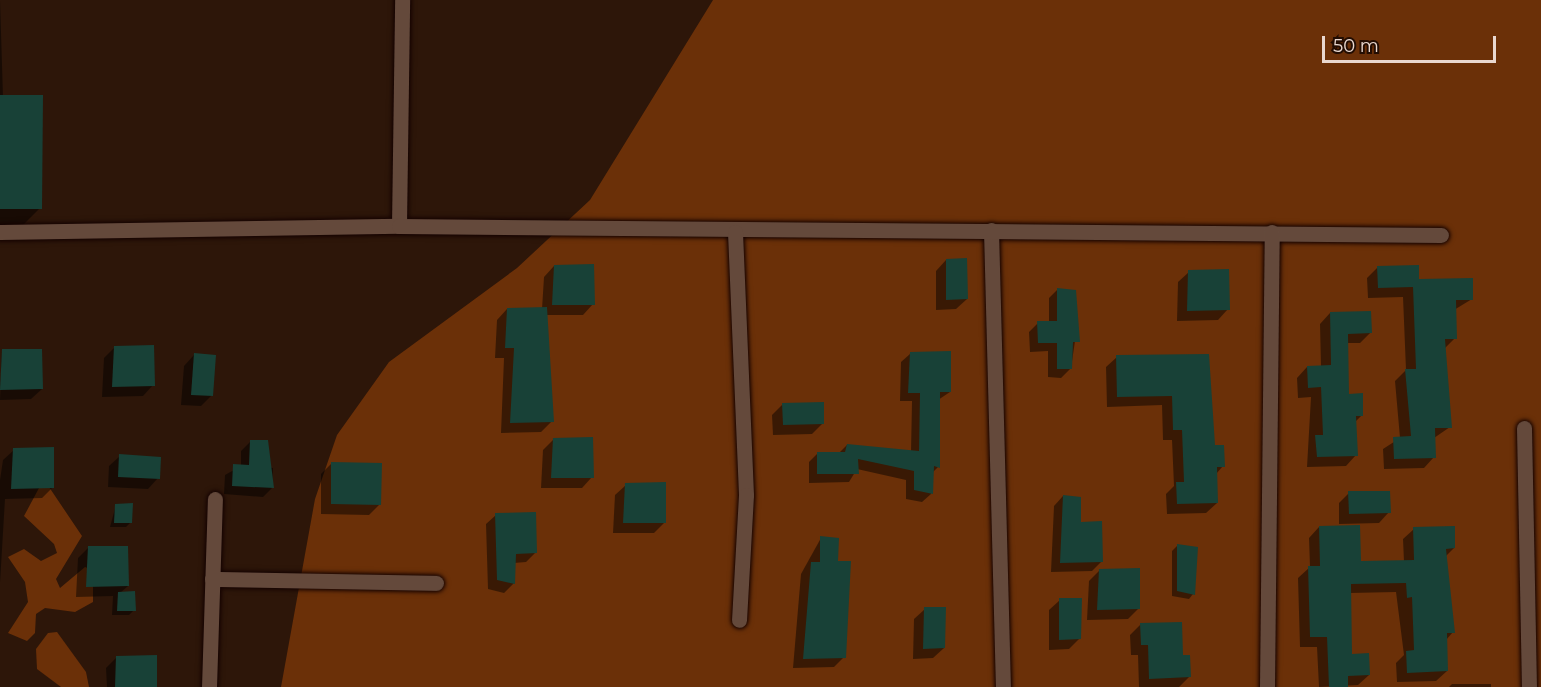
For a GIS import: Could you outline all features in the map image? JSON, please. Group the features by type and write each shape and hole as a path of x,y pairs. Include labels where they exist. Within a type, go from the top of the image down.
{"street":[{"path":"399,226 402,0"},
{"path":"0,232 399,226 735,232 991,230 1442,235"},
{"path":"991,230 1003,687"},
{"path":"735,232 746,495 739,620"},
{"path":"1267,687 1272,232"},
{"path":"1524,428 1529,687"},
{"path":"209,687 215,499"},
{"path":"212,579 436,583"}],"shaded area":[{"path":"713,0 1541,0 1541,687 281,687 315,499 337,435 389,362 517,268 590,200"},
{"path":"49,487 82,536 56,579 60,588 85,567 93,570 93,602 75,612 45,608 36,614 35,633 27,641 8,633 28,602 25,582 8,557 24,549 41,561 57,553 54,544 24,516 39,488"},
{"path":"57,632 86,672 89,687 61,687 37,669 36,649 48,633"}],"building":[{"path":"0,95 43,95 42,209 0,209"},
{"path":"967,258 968,299 946,300 946,259"},
{"path":"594,264 595,305 552,305 554,265"},
{"path":"1419,265 1419,279 1473,278 1473,300 1456,300 1457,339 1445,339 1452,428 1435,428 1436,458 1394,459 1393,437 1411,436 1405,369 1416,369 1413,287 1378,288 1377,266"},
{"path":"1229,269 1230,310 1187,311 1188,270"},
{"path":"1057,288 1076,290 1080,342 1073,342 1072,369 1057,369 1057,343 1038,343 1037,321 1057,321"},
{"path":"547,307 554,422 510,423 514,348 505,348 507,308"},
{"path":"1371,311 1372,333 1348,334 1349,394 1363,393 1363,416 1356,416 1358,456 1317,457 1315,435 1323,435 1321,387 1308,388 1307,366 1331,365 1330,312"},
{"path":"154,345 155,386 112,387 114,346"},
{"path":"2,349 42,349 43,389 0,390"},
{"path":"951,351 951,392 940,392 940,468 934,466 933,494 914,490 914,471 858,459 859,474 817,474 817,452 845,452 847,444 919,451 920,393 908,393 910,352"},
{"path":"194,353 216,355 213,396 191,395"},
{"path":"1209,354 1215,445 1224,445 1225,467 1217,467 1218,503 1177,504 1176,482 1184,482 1182,430 1173,430 1172,396 1117,397 1116,355"},
{"path":"824,402 824,424 783,425 782,403"},
{"path":"593,437 594,478 551,478 553,438"},
{"path":"250,440 268,440 274,488 232,486 233,464 249,465"},
{"path":"54,447 54,488 11,489 13,448"},
{"path":"119,454 161,457 160,479 118,477"},
{"path":"331,462 382,463 381,505 331,504"},
{"path":"666,482 666,523 623,523 625,483"},
{"path":"1348,491 1390,491 1391,513 1349,514"},
{"path":"1063,495 1081,497 1081,522 1102,521 1103,562 1060,563"},
{"path":"133,503 132,523 114,523 115,504"},
{"path":"536,512 537,553 516,554 515,584 497,580 495,513"},
{"path":"1360,525 1361,561 1414,560 1413,527 1455,526 1455,548 1446,549 1455,633 1447,633 1448,671 1407,673 1406,651 1414,650 1412,597 1407,598 1406,583 1351,584 1352,654 1369,653 1370,675 1348,676 1348,687 1329,687 1327,637 1310,637 1308,566 1320,566 1319,526"},
{"path":"820,536 839,538 838,561 851,561 846,658 803,659 811,562 820,562"},
{"path":"1177,544 1198,547 1195,595 1177,591"},
{"path":"88,546 128,546 129,586 86,587"},
{"path":"1140,568 1140,609 1097,610 1099,569"},
{"path":"135,591 136,611 117,611 118,592"},
{"path":"1059,598 1082,598 1081,639 1059,640"},
{"path":"924,607 946,607 945,648 923,649"},
{"path":"1182,622 1183,655 1190,655 1191,677 1149,679 1148,645 1141,645 1140,623"},
{"path":"157,655 157,687 115,687 116,656"}]}
